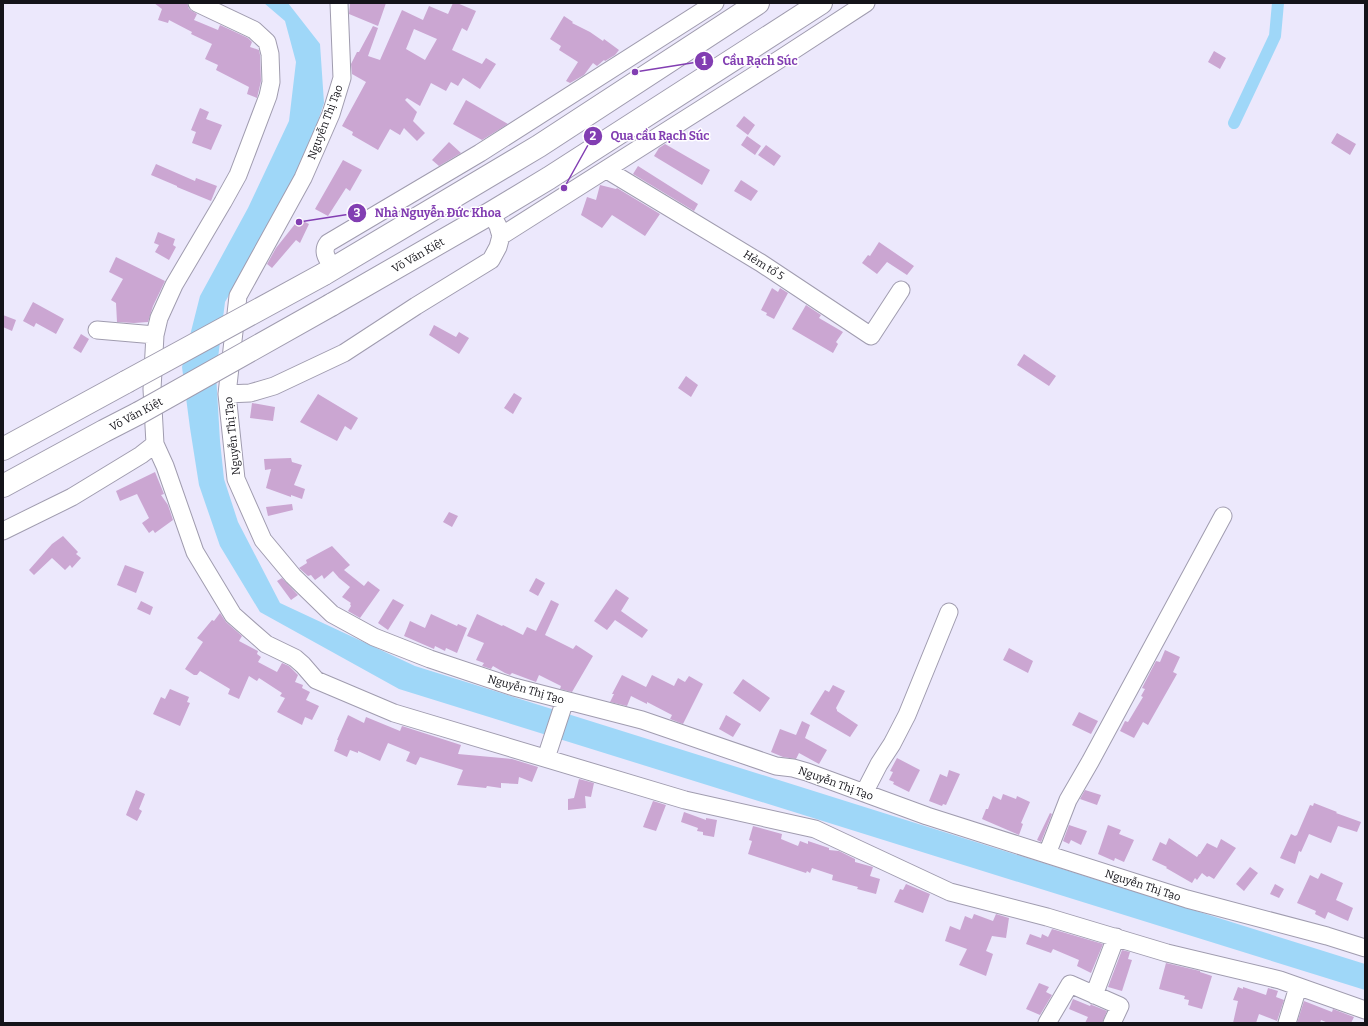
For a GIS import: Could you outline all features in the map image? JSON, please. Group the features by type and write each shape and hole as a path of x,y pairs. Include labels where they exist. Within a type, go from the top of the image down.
{"main road":[{"path":"3,449 328,271 539,146 758,3"},
{"name":"Võ Văn Kiệt","path":"3,486 140,413 491,213 549,178 821,3"}],"street":[{"path":"197,3 254,30 267,42 270,54 271,82 268,96 238,175 174,286 160,318 156,335 152,389 155,444 165,466 195,552 233,615 266,644 295,658 304,665 316,680 394,713 548,752 685,800 815,829 950,892 1047,917 1166,953 1280,980 1365,1010"},
{"name":"Nguyễn Thị Tạo","path":"339,3 342,78 331,114 303,178 238,296 227,394 236,479 263,540 292,576 332,614 374,638 430,660 514,687 563,707 642,720 776,766 793,768 807,772 927,816 1187,899 1327,936 1365,948"},
{"path":"328,271 324,252 328,243 480,153 715,3"},
{"path":"501,236 607,170 866,3"},
{"name":"Hẻm tổ 5","path":"607,170 761,263 871,336 901,290"},
{"path":"227,394 250,394 274,386 344,353 416,306 491,260 498,247 501,236 498,226 491,213"},
{"path":"97,330 156,335"},
{"path":"3,532 72,497 141,455 155,444"},
{"path":"1047,854 1068,800 1223,516"},
{"path":"864,793 907,715 949,612"},
{"path":"548,752 563,707"},
{"path":"1094,995 1116,937"},
{"path":"1047,1023 1070,984 1120,1006 1112,1023"},
{"path":"1287,1023 1298,986"}],"water":[{"path":"264,3 288,3 320,44 324,103 310,145 270,225 225,302 216,374 224,479 238,522 280,603 415,666 1365,964 1365,990 399,689 260,612 220,546 199,485 182,367 200,296 248,208 289,121 296,62 285,21"}],"building":[{"path":"154,3 187,3 189,9 197,14 194,20 218,30 220,25 248,38 252,42 250,47 259,50 260,55 261,81 257,98 247,94 249,87 216,70 218,65 205,59 212,44 191,34 192,32 169,20 168,23 158,20 162,9"},
{"path":"350,3 386,3 378,26 349,14"},
{"path":"453,3 457,3 476,11 467,31 462,28 452,50 482,64 486,58 496,64 480,89 463,78 458,86 451,82 446,91 431,83 420,106 407,98 405,100 417,112 413,121 425,133 417,141 404,128 400,135 390,129 378,150 352,135 353,132 342,126 366,82 352,74 351,64 373,26 378,28 368,56 380,60 402,10 423,20 429,6 448,14","holes":["414,29 437,39 425,60 406,49"]},
{"path":"564,16 573,22 572,23 590,32 603,41 604,39 619,50 615,55 605,61 604,60 597,66 593,63 584,75 570,83 566,81 578,62 559,50 561,46 550,39"},
{"path":"1214,51 1226,58 1220,69 1208,62"},
{"path":"466,100 508,124 482,140 453,124"},
{"path":"200,108 209,112 206,119 222,125 211,150 192,143 196,132 191,130"},
{"path":"744,116 755,125 748,135 736,126"},
{"path":"1337,133 1356,144 1350,155 1331,143"},
{"path":"747,136 761,146 755,155 741,145"},
{"path":"449,142 461,153 439,166 432,160"},
{"path":"665,144 710,170 702,185 654,156 659,148"},
{"path":"766,145 781,156 774,166 758,155"},
{"path":"343,160 362,170 350,191 346,188 328,216 315,209"},
{"path":"156,164 195,181 196,178 217,186 211,201 151,175"},
{"path":"638,166 698,204 694,211 633,174"},
{"path":"741,180 758,191 751,201 734,191"},
{"path":"600,185 617,188 660,214 645,236 612,215 602,228 581,215 587,197 596,200"},
{"path":"299,219 309,224 300,243 296,240 272,268 267,264 276,248"},
{"path":"158,232 175,239 173,245 176,247 169,260 155,252 159,245 154,243"},
{"path":"879,242 914,266 907,275 887,262 877,274 862,263 868,255 870,256"},
{"path":"116,257 165,281 153,306 148,322 117,322 116,303 111,300 123,279 109,272"},
{"path":"772,288 778,292 780,288 788,293 774,319 766,315 767,313 761,310"},
{"path":"33,302 64,319 56,334 36,323 34,327 23,321"},
{"path":"806,305 821,315 819,318 843,332 836,342 838,344 833,353 792,329"},
{"path":"3,315 16,320 12,331 3,327"},
{"path":"434,325 456,337 459,332 469,338 459,354 429,335"},
{"path":"81,334 89,339 81,353 73,348"},
{"path":"1024,354 1056,376 1049,386 1017,365"},
{"path":"686,376 698,385 691,397 678,388"},
{"path":"514,393 522,398 513,414 504,408"},
{"path":"318,394 358,418 351,430 345,426 337,441 300,422"},
{"path":"252,403 275,407 273,421 250,418"},
{"path":"291,458 292,462 302,465 294,485 305,489 302,499 291,495 291,497 266,488 271,469 265,470 264,459"},
{"path":"155,472 164,494 161,495 168,505 173,520 155,533 153,530 149,533 142,523 149,518 137,494 120,501 116,491"},
{"path":"292,504 293,510 268,516 266,507"},
{"path":"449,512 458,516 452,527 443,522"},
{"path":"63,536 78,552 76,554 81,558 72,568 70,565 65,570 52,558 34,575 29,570 52,544"},
{"path":"332,546 350,565 344,570 364,586 368,581 380,590 360,618 348,611 351,603 342,597 350,587 333,571 324,579 322,575 315,580 311,575 308,576 299,568 307,563 306,560"},
{"path":"125,565 144,572 136,593 117,585"},
{"path":"282,578 298,595 291,600 277,581"},
{"path":"536,578 545,583 538,596 529,591"},
{"path":"616,589 629,598 621,611 648,630 642,638 615,620 607,630 594,621"},
{"path":"393,599 404,605 388,630 378,623"},
{"path":"551,600 559,604 545,635 573,649 576,645 593,656 572,692 560,689 561,686 539,675 536,682 512,673 510,675 493,666 491,669 482,666 484,663 476,660 484,643 467,636 477,614 523,635 527,627 536,631"},
{"path":"141,601 153,607 150,615 137,609"},
{"path":"220,613 226,622 242,636 239,641 258,651 257,654 261,657 258,662 277,672 282,663 289,666 298,675 295,682 303,685 302,688 310,692 306,700 319,706 312,720 305,717 302,725 277,712 285,698 280,696 282,693 259,678 257,681 249,676 239,699 228,694 230,689 200,671 197,675 194,675 185,669 203,642 197,638"},
{"path":"431,614 457,626 458,624 467,628 457,653 446,648 445,651 435,646 434,649 404,636 410,621 425,628"},
{"path":"1009,648 1033,661 1028,673 1003,660"},
{"path":"1165,650 1180,657 1173,672 1177,674 1148,725 1143,722 1134,738 1120,731 1125,721 1128,722 1143,697 1141,696 1145,689 1142,688 1156,661 1160,662"},
{"path":"622,675 646,687 652,675 674,686 678,678 685,682 689,676 703,684 683,724 670,719 672,715 647,702 647,704 631,696 627,706 610,702 614,694 612,694"},
{"path":"743,679 770,698 760,712 733,693"},
{"path":"833,685 845,691 836,708 837,711 858,725 850,737 810,714 825,690 829,692"},
{"path":"170,689 189,697 187,702 190,703 180,726 153,714 161,697 165,699"},
{"path":"1079,712 1098,721 1091,734 1072,725"},
{"path":"348,715 364,723 366,717 400,731 402,726 461,745 458,754 512,759 538,767 532,782 519,777 518,784 501,783 501,788 487,786 486,788 457,785 463,770 420,757 416,765 406,761 410,752 388,743 380,761 358,751 358,753 350,750 347,757 334,751"},
{"path":"726,715 741,724 733,737 719,729"},
{"path":"802,721 810,725 805,738 827,750 819,764 799,753 796,759 783,757 771,752 780,729 796,735"},
{"path":"897,758 920,770 909,792 893,784 894,782 889,780 893,772 890,771"},
{"path":"949,770 960,774 946,805 943,804 942,806 929,801 940,774 947,777"},
{"path":"579,779 594,783 591,797 585,796 586,808 568,810 568,799 574,798"},
{"path":"136,790 145,794 139,809 142,811 137,821 126,815"},
{"path":"1085,790 1101,795 1097,805 1080,799"},
{"path":"1003,794 1016,799 1017,796 1030,802 1021,823 1023,824 1019,835 982,819 993,796 1001,800"},
{"path":"653,801 666,805 656,831 643,827"},
{"path":"1314,803 1361,822 1357,832 1338,826 1331,843 1309,834 1301,852 1299,851 1295,864 1280,858 1291,834 1295,836 1297,835 1310,805 1313,806"},
{"path":"684,812 706,820 706,818 717,820 714,837 703,835 703,832 697,831 698,828 681,822"},
{"path":"1050,813 1052,814 1041,842 1037,840"},
{"path":"1069,825 1087,831 1081,845 1071,840 1069,844 1063,841"},
{"path":"1108,825 1121,830 1119,834 1134,840 1124,862 1115,858 1114,861 1098,854"},
{"path":"753,826 782,834 781,839 798,846 800,841 808,844 808,841 829,848 829,850 839,851 855,859 855,862 873,867 870,876 880,879 876,894 857,889 858,887 832,880 833,875 812,868 810,873 807,871 806,873 748,854 752,841 749,840"},
{"path":"1169,838 1197,857 1207,843 1217,848 1221,839 1236,848 1214,879 1209,876 1207,877 1202,873 1197,880 1195,878 1192,883 1166,868 1167,867 1152,860 1160,842 1166,845"},
{"path":"1250,867 1258,873 1244,891 1236,884"},
{"path":"1321,873 1343,883 1336,900 1353,908 1348,921 1328,912 1325,919 1315,914 1316,911 1297,903 1310,875 1318,879"},
{"path":"906,884 930,894 923,913 894,902 900,889 903,890"},
{"path":"1275,884 1284,889 1279,898 1270,894"},
{"path":"974,914 993,921 996,914 1009,918 1006,938 992,936 986,951 993,954 986,976 959,965 967,949 945,941 950,926 960,930 965,916 972,919"},
{"path":"1052,929 1103,944 1091,973 1077,966 1079,960 1053,949 1051,953 1026,944 1030,934 1041,938 1042,934 1048,937"},
{"path":"1122,950 1130,952 1128,959 1132,960 1122,991 1108,987"},
{"path":"1166,963 1200,971 1212,976 1202,1009 1188,1005 1189,1000 1184,999 1185,996 1159,989"},
{"path":"1039,983 1049,987 1046,992 1052,995 1040,1015 1026,1009"},
{"path":"1238,987 1243,989 1243,987 1266,995 1268,988 1278,991 1276,997 1284,1000 1277,1021 1259,1014 1256,1023 1233,1023 1238,1001 1233,1000"},
{"path":"1073,999 1090,1006 1091,1004 1107,1011 1102,1023 1085,1023 1088,1017 1069,1009"},
{"path":"1304,1001 1332,1012 1333,1009 1354,1017 1351,1023 1328,1023 1321,1020 1320,1023 1297,1023"}],"waterway":[{"path":"1234,123 1275,36 1278,3"}],"place":[{"name":"Cầu Rạch Súc","path":"635,72"},
{"name":"Qua cầu Rạch Súc","path":"564,188"},
{"name":"Nhà Nguyễn Đức Khoa","path":"299,222"}]}
